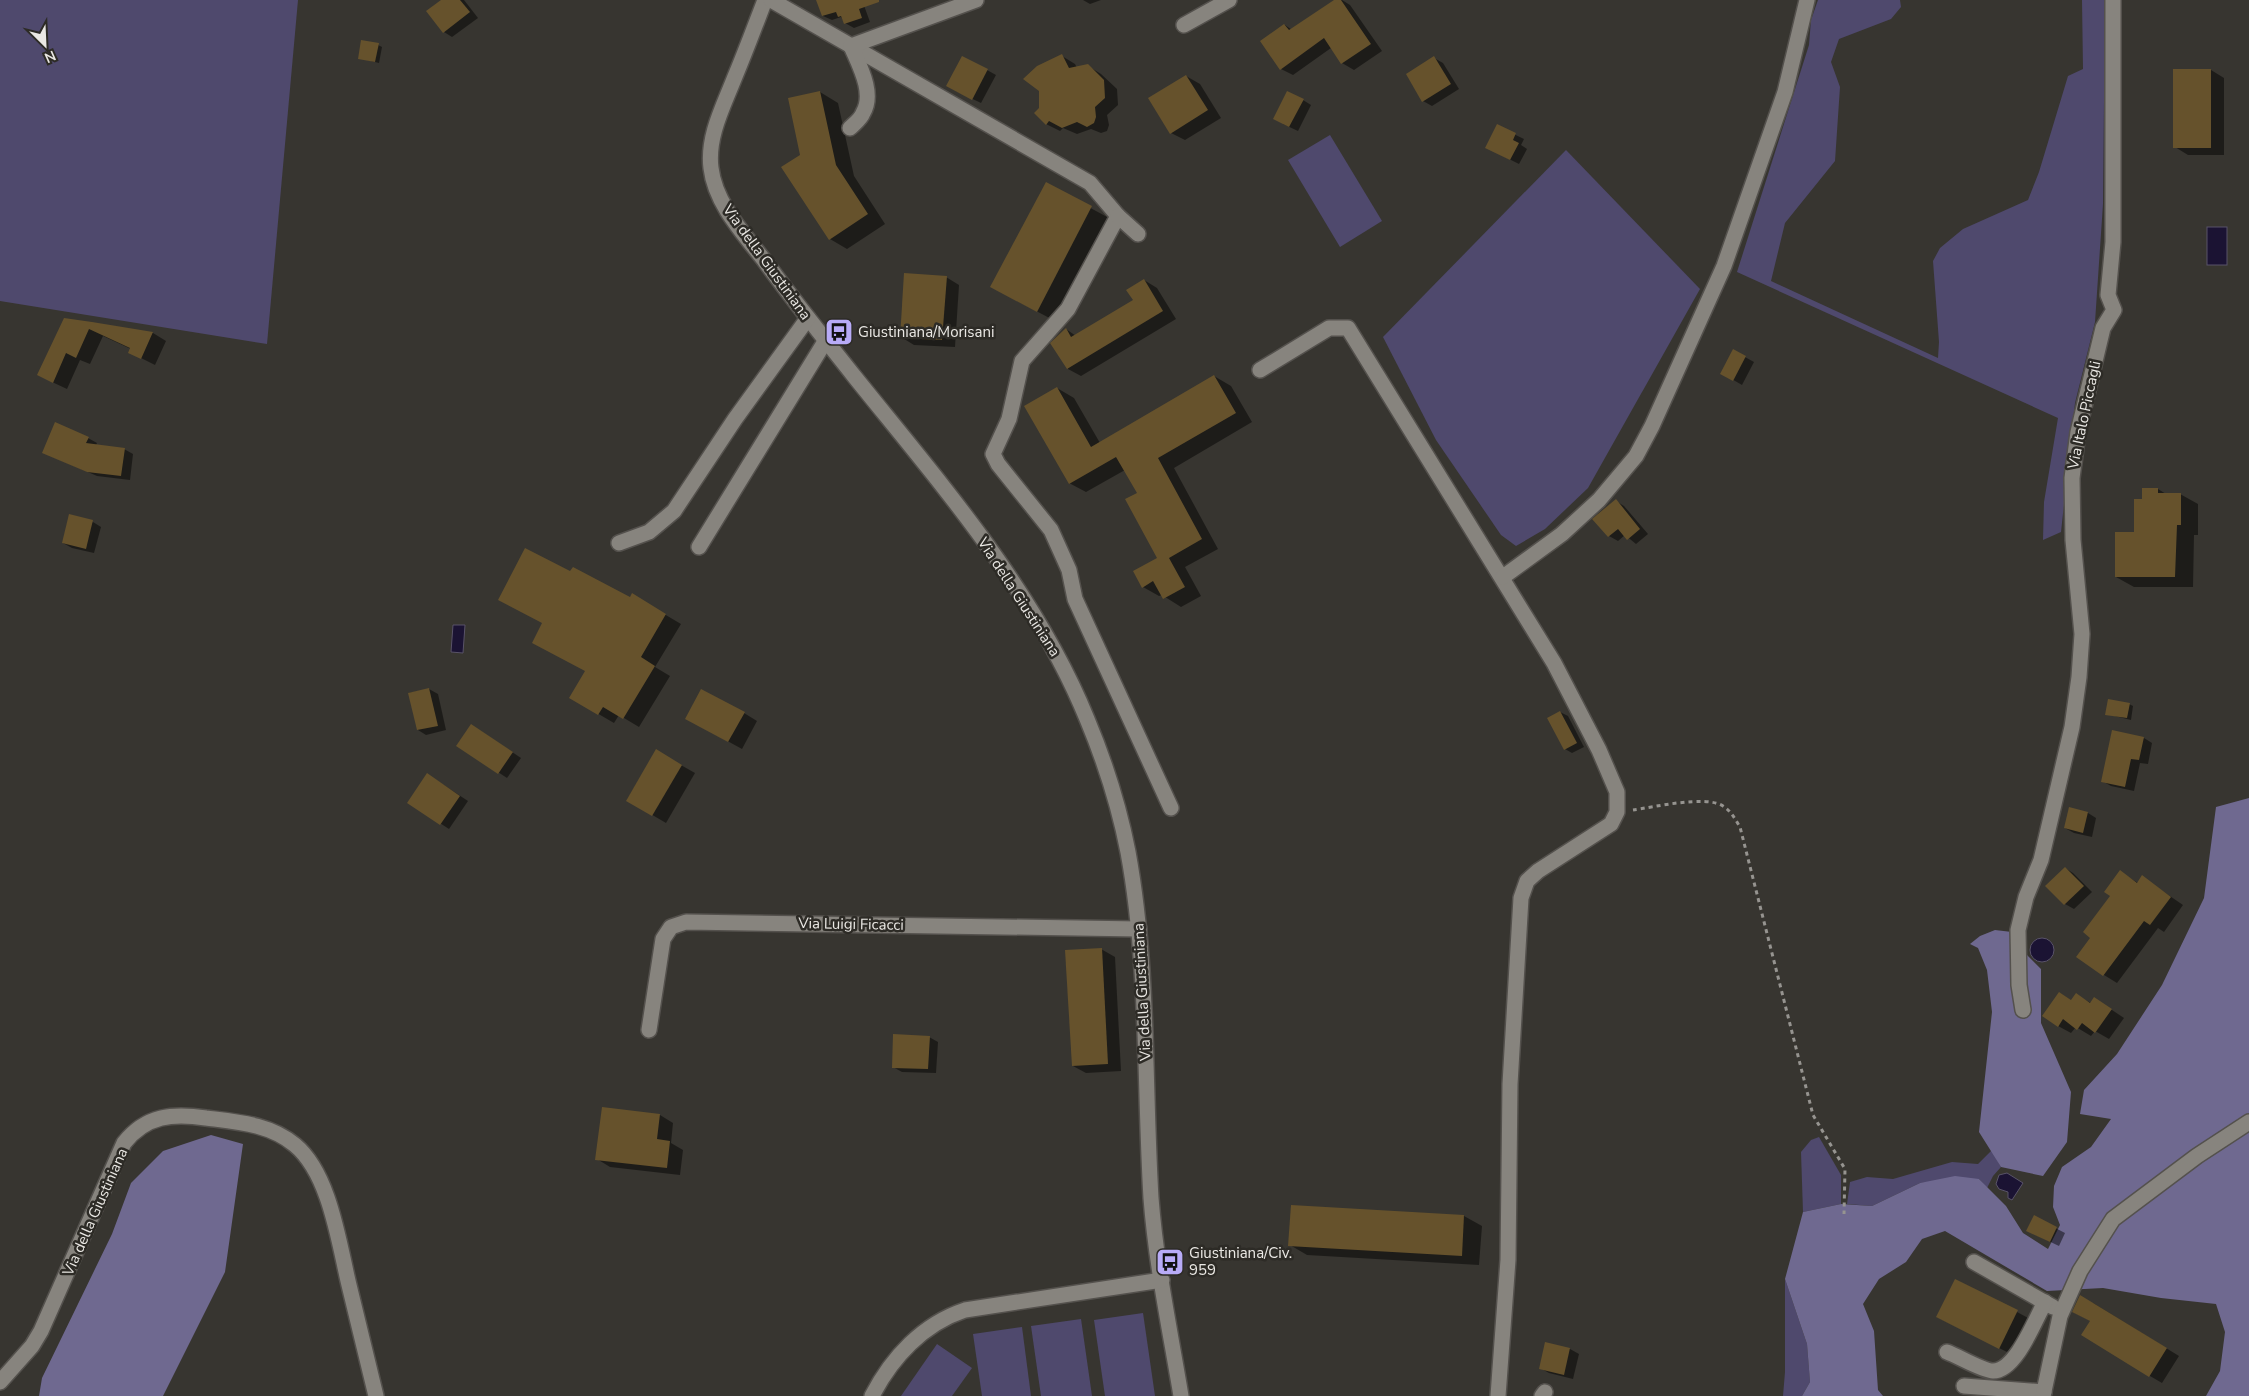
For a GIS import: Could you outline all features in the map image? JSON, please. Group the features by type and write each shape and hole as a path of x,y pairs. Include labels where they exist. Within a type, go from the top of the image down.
{"street":[{"name":"Via della Giustiniana","path":"765,0 716,124 712,146 711,170 718,192 726,208 808,318 959,508 1026,602 1058,655 1090,725 1116,800 1128,851 1139,929 1143,984 1151,1196 1162,1280 1181,1396"},
{"path":"771,0 1090,183 1118,216 1138,234"},
{"path":"851,46 976,0"},
{"path":"1184,25 1229,0"},
{"path":"1503,577 1562,534 1599,500 1636,456 1652,426 1706,311 1731,246 1784,92 1807,0"},
{"name":"Via Italo Piccagli","path":"2023,1010 2019,984 2018,930 2026,897 2042,860 2072,726 2079,677 2082,634 2073,540 2072,478 2076,441 2103,328 2114,310 2108,295 2113,242 2113,0"},
{"path":"850,128 864,113 868,95 862,72 851,46"},
{"path":"1118,216 1068,309 1022,360 1009,419 994,454 998,464 1051,530 1069,570 1074,599 1172,808"},
{"path":"619,543 649,532 674,511 735,419 808,318"},
{"path":"1260,370 1329,328 1348,328 1503,577 1554,663 1599,750 1617,792 1617,812 1611,824 1538,871 1527,881 1521,898 1510,1084 1508,1260 1498,1396"},
{"path":"699,547 826,340"},
{"name":"Via Luigi Ficacci","path":"649,1030 663,939 671,927 686,922 1139,929"},
{"name":"Via della Giustiniana","path":"0,1382 32,1346 41,1331 124,1143 133,1132 147,1123 167,1117 188,1115 253,1124 265,1128 296,1145 307,1158 328,1202 376,1396"},
{"path":"1964,1386 2043,1394 2060,1316 2080,1271 2113,1219 2197,1156 2249,1122"},
{"path":"1974,1262 2053,1307 2060,1316"},
{"path":"872,1396 889,1367 923,1331 950,1315 965,1310 1162,1280"},
{"path":"1947,1352 1992,1372 2004,1370 2013,1361 2045,1302"}],"path":[{"path":"1617,812 1707,801 1721,805 1731,813 1740,827 1813,1115 1845,1169 1844,1214"}],"shaded area":[{"path":"0,0 298,0 267,344 0,301"},
{"path":"1818,0 1900,0 1901,7 1891,19 1839,39 1831,62 1840,87 1835,161 1785,223 1771,281 1938,358 1939,342 1933,261 1940,248 1963,229 2028,200 2039,172 2068,76 2083,69 2082,0 2105,0 2103,204 2095,322 2075,403 2061,532 2043,540 2044,502 2058,418 1737,272 1809,45 1811,20"},
{"path":"1330,135 1382,221 1340,247 1288,160"},
{"path":"1566,150 1700,289 1588,488 1545,529 1516,546 1501,535 1436,440 1383,337"},
{"path":"2207,227 2227,227 2227,265 2207,265"},
{"path":"453,625 465,625 463,653 451,652"},
{"path":"2249,798 2249,1396 2206,1396 2220,1371 2225,1332 2216,1304 2161,1298 2103,1288 2047,1291 1945,1231 1922,1239 1906,1262 1879,1279 1863,1304 1874,1331 1878,1390 1883,1396 1802,1396 1810,1382 1807,1344 1785,1279 1803,1212 1841,1204 1872,1206 1920,1183 1955,1176 1979,1179 2006,1206 2023,1233 2048,1249 2060,1225 2053,1207 2054,1186 2062,1167 2091,1147 2111,1119 2080,1114 2084,1090 2117,1054 2162,985 2204,898 2216,807"},
{"path":"1995,930 2012,932 2027,955 2041,969 2041,1023 2071,1092 2067,1142 2043,1176 2001,1167 1979,1132 1992,1012 1987,970 1978,948 1970,944 1980,936"},
{"path":"2042,938 2051,941 2054,950 2051,959 2042,962 2033,959 2030,950 2033,941"},
{"path":"211,1135 243,1144 225,1272 163,1396 39,1396 42,1378 112,1234 131,1183 163,1151"},
{"path":"1819,1137 1841,1175 1841,1204 1803,1212 1801,1152 1811,1140"},
{"path":"1992,1150 2001,1167 1993,1176 1987,1188 1979,1179 1920,1183 1872,1206 1847,1204 1850,1182 1867,1177 1893,1179 1952,1162 1978,1164"},
{"path":"2007,1173 2023,1183 2012,1200 2008,1198 2008,1192 1999,1189 1996,1184 1999,1175"},
{"path":"1785,1279 1807,1344 1810,1382 1802,1396 1783,1396 1785,1372"},
{"path":"1143,1313 1155,1396 1105,1396 1094,1320"},
{"path":"1081,1319 1092,1396 1041,1396 1031,1326"},
{"path":"1022,1327 1031,1396 982,1396 973,1334"},
{"path":"937,1344 972,1368 952,1396 901,1396"}],"building":[{"path":"441,0 460,0 470,12 443,33 426,11"},
{"path":"816,0 879,0 879,2 859,9 862,18 844,24 841,16 838,17 836,12 822,16"},
{"path":"1334,0 1341,0 1371,44 1341,64 1324,38 1280,70 1260,41 1284,24 1289,30"},
{"path":"361,40 379,43 375,62 358,59"},
{"path":"1062,54 1069,68 1088,64 1104,80 1105,98 1095,107 1096,117 1094,123 1087,127 1077,122 1062,128 1049,121 1046,125 1034,113 1039,108 1039,91 1023,79 1037,66"},
{"path":"962,56 988,69 972,100 946,86"},
{"path":"1434,56 1451,84 1422,102 1406,74"},
{"path":"2173,69 2211,69 2211,148 2173,148"},
{"path":"1186,75 1208,110 1170,134 1148,98"},
{"path":"820,91 836,165 868,214 829,240 781,167 800,155 788,98"},
{"path":"1287,91 1304,99 1289,127 1273,119"},
{"path":"1497,124 1516,133 1513,140 1519,143 1510,160 1485,148"},
{"path":"1046,182 1092,206 1037,312 990,287"},
{"path":"904,273 947,276 942,340 900,338"},
{"path":"1144,279 1163,311 1067,369 1050,343 1066,328 1071,337 1133,300 1126,290"},
{"path":"64,318 153,332 141,359 128,353 130,348 89,329 76,358 66,353 53,383 37,375"},
{"path":"1733,349 1746,356 1733,381 1720,374"},
{"path":"1214,375 1236,413 1158,458 1202,539 1169,558 1185,587 1163,599 1153,581 1142,588 1133,571 1157,558 1125,499 1137,493 1116,457 1069,484 1024,406 1057,387 1091,447"},
{"path":"55,422 89,437 86,443 125,448 121,476 87,472 42,453"},
{"path":"2142,488 2158,488 2158,493 2181,493 2181,525 2177,525 2175,577 2115,577 2115,532 2134,532 2134,499 2142,499"},
{"path":"1616,499 1640,529 1627,540 1618,529 1608,537 1592,519"},
{"path":"69,514 93,520 86,549 62,543"},
{"path":"525,548 570,571 573,567 630,597 632,593 666,614 641,657 655,666 623,719 603,707 598,715 569,698 585,671 532,643 542,623 498,600"},
{"path":"429,688 438,726 417,730 408,693"},
{"path":"701,689 745,712 728,742 685,719"},
{"path":"2108,699 2130,703 2127,718 2105,715"},
{"path":"1560,711 1577,743 1564,750 1547,718"},
{"path":"471,724 513,752 498,774 456,746"},
{"path":"2112,730 2144,737 2139,760 2131,759 2125,787 2101,782"},
{"path":"656,749 682,765 652,816 626,801"},
{"path":"427,773 460,796 440,825 407,803"},
{"path":"2069,807 2088,812 2083,833 2064,828"},
{"path":"2065,867 2084,886 2064,905 2045,886"},
{"path":"2120,870 2137,883 2142,875 2171,897 2150,925 2144,921 2103,976 2076,957 2090,938 2083,932 2110,896 2104,892"},
{"path":"1102,948 1108,1064 1072,1066 1065,950"},
{"path":"2059,992 2071,1000 2076,993 2090,1003 2094,997 2112,1009 2095,1033 2082,1023 2077,1030 2063,1019 2058,1027 2042,1016"},
{"path":"893,1034 930,1036 928,1069 892,1068"},
{"path":"602,1107 660,1114 657,1139 670,1141 667,1168 595,1160"},
{"path":"1291,1205 1464,1215 1462,1256 1288,1246"},
{"path":"2034,1215 2057,1227 2050,1242 2026,1231"},
{"path":"1955,1279 2018,1310 1999,1349 1936,1317"},
{"path":"2080,1295 2167,1348 2149,1377 2081,1335 2090,1321 2072,1312"},
{"path":"1545,1342 1570,1348 1564,1375 1539,1369"}],"place":[{"name":"Giustiniana/Morisani","path":"839,332"},
{"name":"Giustiniana/Civ. 959","path":"1170,1262"}]}
